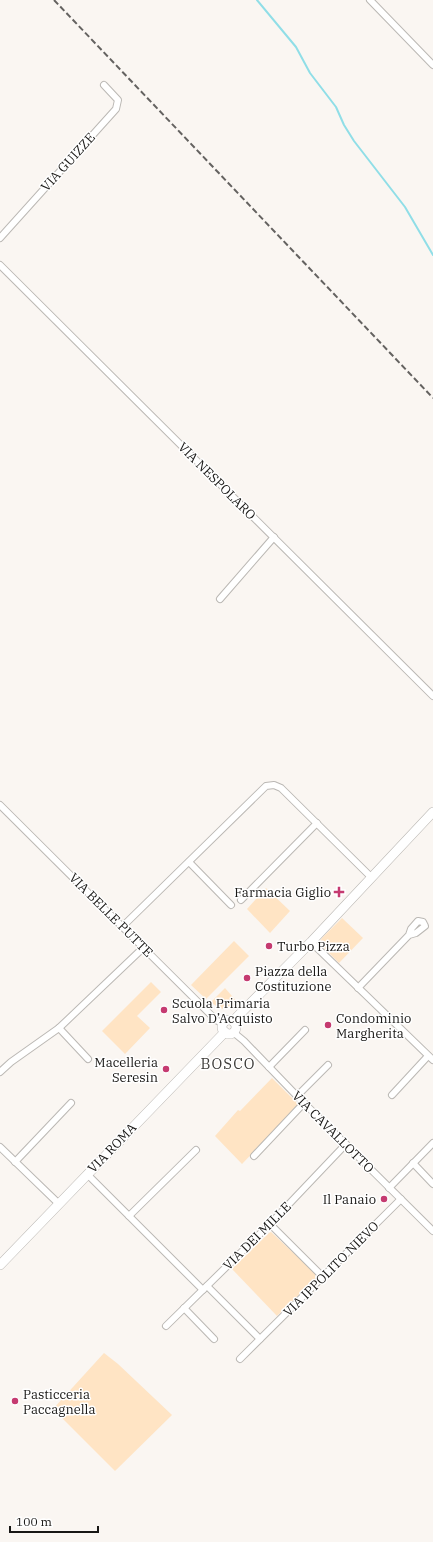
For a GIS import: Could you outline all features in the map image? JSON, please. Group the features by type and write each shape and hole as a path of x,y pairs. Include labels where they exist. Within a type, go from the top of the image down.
{"street":[{"path":"370,0 433,65"},
{"name":"VIA GUIZZE","path":"0,238 116,109 118,100 104,85"},
{"name":"VIA NESPOLARO","path":"0,265 433,696"},
{"path":"220,599 274,537"},
{"path":"122,927 266,786 274,785 280,788 371,877"},
{"name":"VIA BELLE PUTTE","path":"0,805 143,948 227,1029"},
{"path":"227,1029 236,1027 233,1021 311,942 433,812"},
{"path":"241,900 317,823"},
{"path":"189,862 231,906"},
{"path":"358,988 409,935"},
{"path":"311,942 431,1058 392,1095"},
{"path":"0,1072 11,1062 59,1028 143,948"},
{"path":"59,1028 88,1059"},
{"name":"VIA CAVALLOTTO","path":"227,1029 244,1041 297,1096 433,1231"},
{"name":"VIA ROMA","path":"0,1265 227,1029"},
{"path":"269,1067 306,1030"},
{"path":"297,1096 328,1065"},
{"path":"15,1162 71,1103"},
{"path":"254,1156 304,1103"},
{"path":"389,1188 433,1143"},
{"name":"VIA DEI MILLE","path":"166,1326 270,1224 346,1144"},
{"path":"0,1147 58,1204"},
{"path":"129,1216 196,1150"},
{"path":"413,1163 433,1184"},
{"path":"87,1174 129,1216 260,1339"},
{"name":"VIA IPPOLITO NIEVO","path":"240,1359 401,1199"},
{"path":"270,1224 323,1277"},
{"path":"184,1308 214,1339"}],"shaded area":[{"path":"266,888 290,911 270,933 247,909"},
{"path":"342,918 363,938 339,963 322,946 320,942 322,938"},
{"path":"234,941 249,956 206,999 191,985"},
{"path":"151,982 161,992 137,1016 150,1028 125,1054 102,1031"},
{"path":"225,988 239,1004 225,1009 218,1007 211,1002"},
{"path":"272,1078 299,1105 242,1164 215,1136 238,1110 240,1111"},
{"path":"271,1232 315,1273 315,1279 277,1316 232,1269"},
{"path":"104,1353 118,1364 172,1415 115,1471 53,1409"}],"waterway":[{"path":"257,0 296,47 310,73 336,107 344,125 354,141 405,207 433,255"}],"railway":[{"path":"54,0 433,398"}],"place":[{"name":"Farmacia Giglio","path":"339,892"},
{"name":"Turbo Pizza","path":"269,946"},
{"name":"Piazza della Costituzione","path":"247,978"},
{"name":"Scuola Primaria Salvo D’Acquisto","path":"164,1010"},
{"name":"Condominio Margherita","path":"328,1025"},
{"name":"Macelleria Seresin","path":"166,1069"},
{"name":"Il Panaio","path":"384,1199"},
{"name":"Pasticceria Paccagnella","path":"15,1401"}],"district":[{"name":"BOSCO","path":"228,1063"}]}
